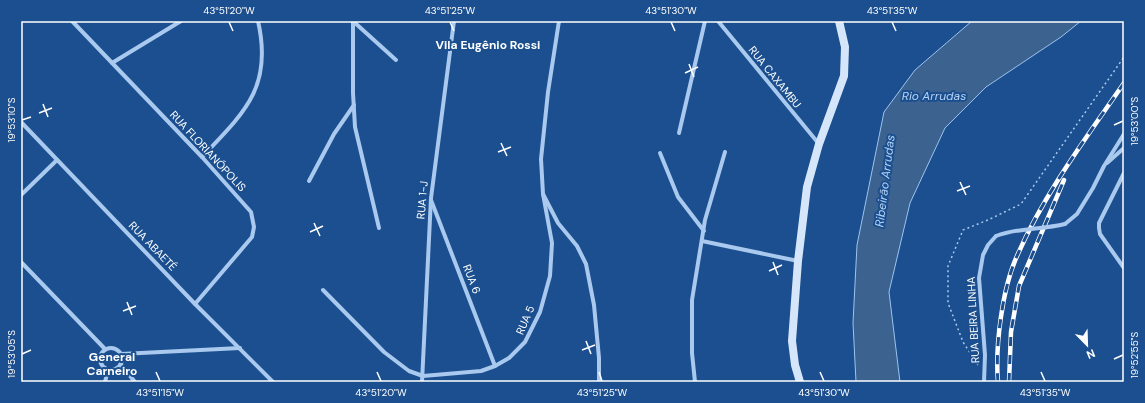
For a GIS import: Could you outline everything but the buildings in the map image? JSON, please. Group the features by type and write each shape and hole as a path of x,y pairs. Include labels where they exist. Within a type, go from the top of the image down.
{"street":[{"name":"RUA FLORIANÓPOLIS","path":"72,21 202,157 251,212 254,227 252,237 195,304"},
{"path":"112,63 181,21"},
{"path":"202,157 232,126 252,98 258,85 262,54 258,21"},
{"name":"RUA 1-J","path":"422,382 431,198 454,21"},
{"name":"RUA 5","path":"423,376 481,370 495,366 509,358 525,342 540,312 550,276 552,243 543,194 541,159 548,92 559,21"},
{"path":"679,133 705,21"},
{"name":"RUA CAXAMBU","path":"718,21 818,144"},
{"path":"800,382 795,365 792,341 798,261 806,187 818,144 844,76 845,47 839,21"},
{"path":"354,22 396,60"},
{"path":"354,22 355,127 379,228"},
{"path":"309,181 334,134 354,104"},
{"name":"RUA ABAETÉ","path":"21,122 195,304 274,382"},
{"name":"RUA BEIRA LINHA","path":"984,382 985,355 979,278 983,255 988,245 996,236 1010,231 1054,227 1065,224 1077,214 1124,134"},
{"name":"RUA BEIRA LINHA","path":"1104,166 1124,148"},
{"path":"695,382 692,353 692,300 705,220 725,152"},
{"path":"660,153 678,197 704,231"},
{"path":"21,195 57,160"},
{"path":"1124,173 1099,223 1100,234 1124,268"},
{"path":"543,194 558,223 577,246 586,264 594,305 599,358 599,382"},
{"name":"RUA 6","path":"431,198 495,366"},
{"path":"702,240 798,261"},
{"path":"21,262 105,349"},
{"path":"323,290 384,352 409,371 423,376"},
{"path":"112,348 119,351 121,354 122,360 120,365 115,370 108,370 102,366 100,358 105,349 112,348"},
{"path":"121,354 240,348"},
{"path":"120,365 135,382"},
{"path":"106,382 108,370"}],"path":[{"path":"984,376 963,342 948,303 948,266 963,230 1021,204 1124,57"}],"water":[{"name":"Rio Arrudas","path":"972,21 1081,21 1061,37 986,87 945,128 910,203 889,292 900,382 856,382 853,323 857,245 884,112 915,70"}],"railway":[{"path":"998,382 997,368 1001,318 1007,285 1017,256 1040,211 1066,167 1124,83"},
{"path":"1009,382 1011,332 1019,286 1064,180"}],"district":[{"name":"Vila Eugênio Rossi","path":"488,45"},
{"name":"General Carneiro","path":"112,364"}],"water label":[{"name":"Ribeirão Arrudas","path":"885,181"}]}
